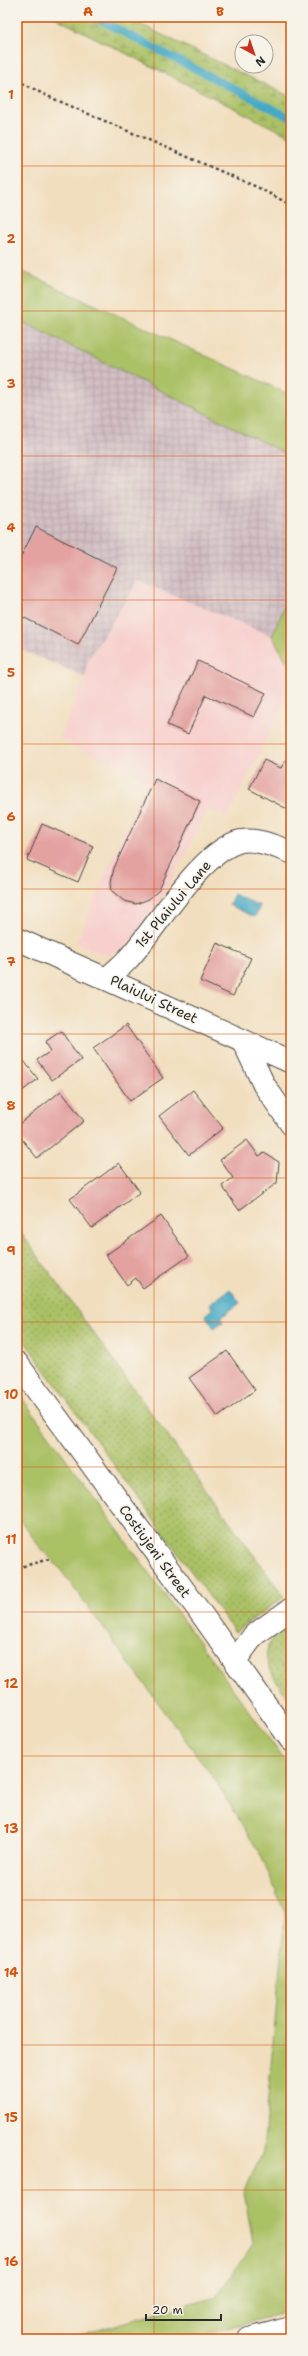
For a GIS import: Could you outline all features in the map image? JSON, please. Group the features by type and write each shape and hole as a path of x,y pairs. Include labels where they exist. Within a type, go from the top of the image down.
{"street":[{"name":"1st Plaiului Lane","path":"108,978 128,960 203,866 227,845 242,841 261,842 291,852"},
{"name":"Plaiului Street","path":"17,939 108,978 291,1062"},
{"path":"243,1041 264,1085 291,1124"},
{"name":"Costiujeni Street","path":"17,1363 291,1740"},
{"path":"235,1661 254,1635 291,1609"},
{"path":"249,2339 291,2328"}],"path":[{"path":"17,80 45,95 257,187 291,206"},
{"path":"17,1568 49,1559"}],"shaded area":[{"path":"17,319 291,456 291,591 272,636 138,581 88,660 85,677 17,648"},
{"path":"138,581 272,636 291,669 291,690 228,817 208,809 153,916 125,946 108,956 76,943 143,789 138,775 59,740 85,677 88,660"}],"green space":[{"path":"54,17 125,17 234,70 234,74 243,74 291,97 291,137"},
{"path":"17,269 291,395 291,456 17,319"},
{"path":"291,591 291,669 272,636"},
{"path":"17,1227 284,1597 235,1632 17,1331"},
{"path":"17,1391 291,1769 291,2311 187,2339 65,2339 216,2297 253,2244 244,2192 263,2152 285,1913 262,1857 215,1780 60,1569 39,1546 17,1516"},
{"path":"291,1621 291,1702 270,1669 267,1660 267,1650 270,1641 278,1631"}],"water":[{"path":"234,894 260,906 255,917 229,905"},
{"path":"230,1289 240,1303 220,1318 223,1322 214,1328 205,1315 212,1309 210,1304"}],"building":[{"path":"36,527 117,568 78,645 17,614 17,564"},
{"path":"198,661 266,693 254,717 206,695 188,734 167,725"},
{"path":"264,760 281,768 285,761 291,765 291,811 249,789"},
{"path":"155,779 200,801 159,890 149,899 136,904 124,901 112,891 111,882 114,868"},
{"path":"42,824 93,846 78,882 27,860"},
{"path":"217,943 251,958 233,996 200,981"},
{"path":"126,1025 163,1078 130,1101 93,1048"},
{"path":"61,1031 81,1060 52,1080 37,1060 51,1051 45,1042"},
{"path":"17,1052 38,1079 17,1095"},
{"path":"193,1090 223,1128 189,1155 159,1116"},
{"path":"61,1091 84,1121 37,1158 17,1133 17,1126"},
{"path":"247,1140 259,1156 264,1153 279,1162 277,1183 239,1210 222,1186 233,1178 220,1160"},
{"path":"119,1163 140,1192 92,1228 70,1199"},
{"path":"161,1216 189,1256 143,1288 136,1278 127,1285 106,1255"},
{"path":"227,1351 255,1390 218,1417 189,1378"}],"waterway":[{"path":"94,17 291,118"}]}
